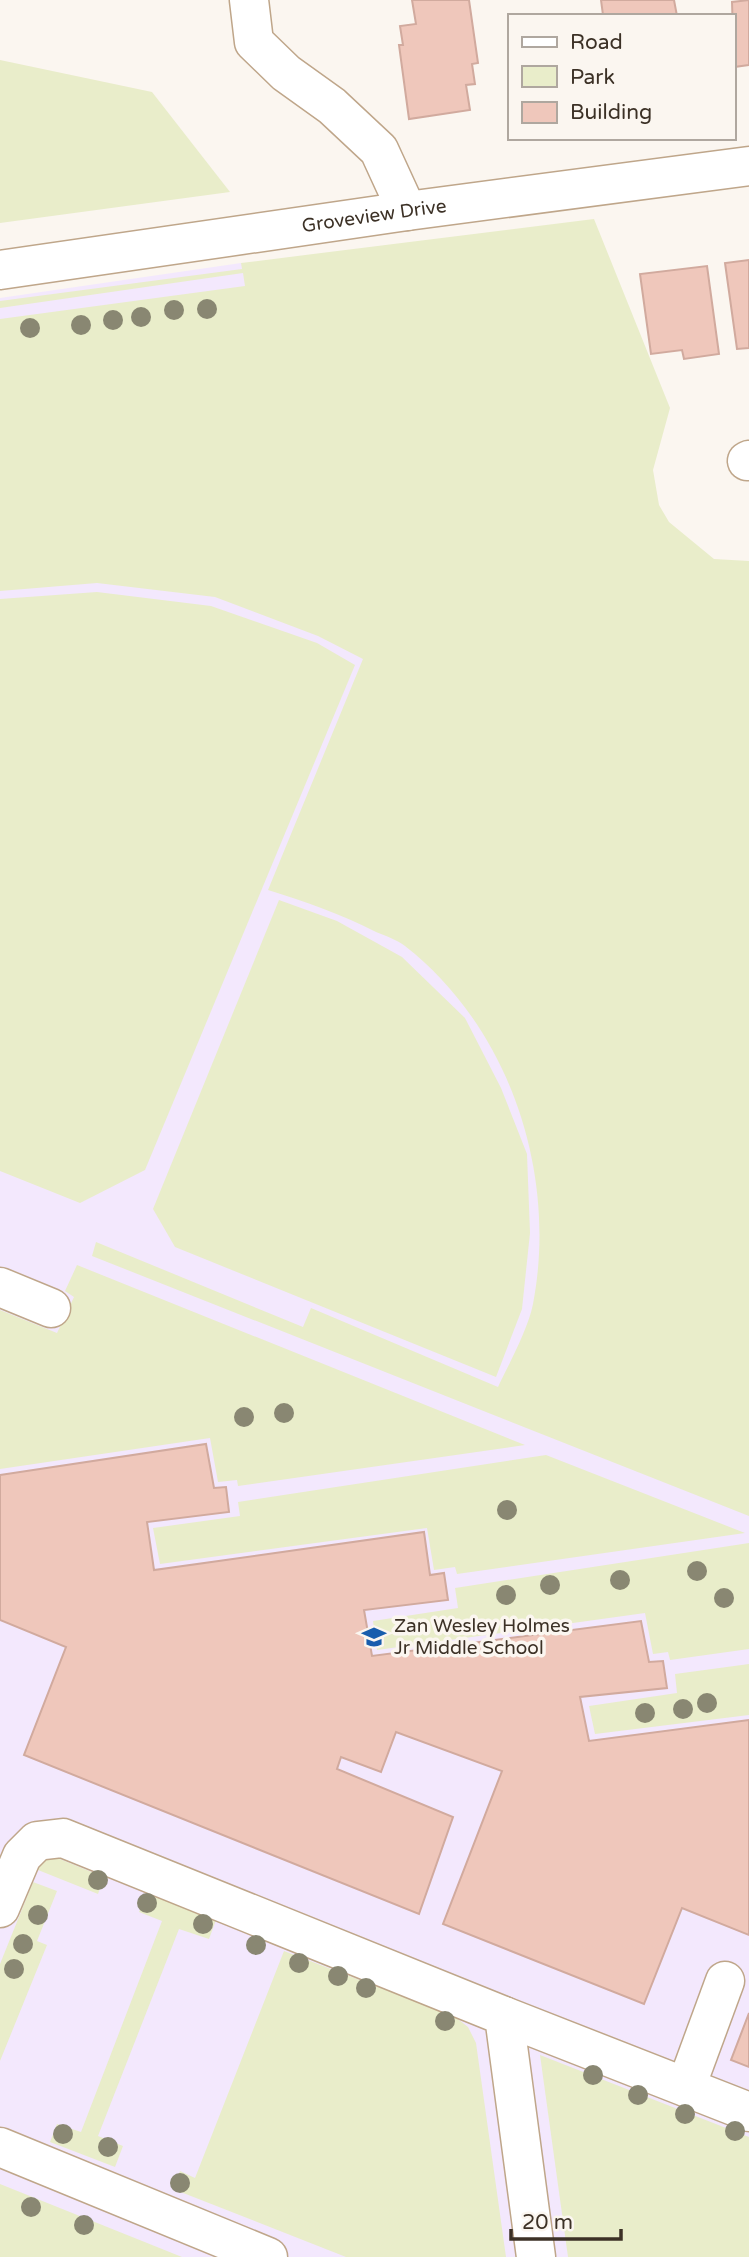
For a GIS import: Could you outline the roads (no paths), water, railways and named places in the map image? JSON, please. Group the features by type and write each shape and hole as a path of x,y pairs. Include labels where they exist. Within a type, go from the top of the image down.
{"street":[{"path":"248,0 254,42 286,73 332,106 379,150 407,211"},
{"name":"Groveview Drive","path":"0,270 407,211 749,166"},
{"path":"0,1287 51,1308"},
{"path":"0,1908 22,1856 37,1841 50,1837 63,1838 749,2112"},
{"path":"686,2087 725,1981"},
{"path":"505,2016 536,2257"},
{"path":"0,2147 268,2257"}],"place":[{"name":"Zan Wesley Holmes Jr Middle School","path":"374,1637"}]}
